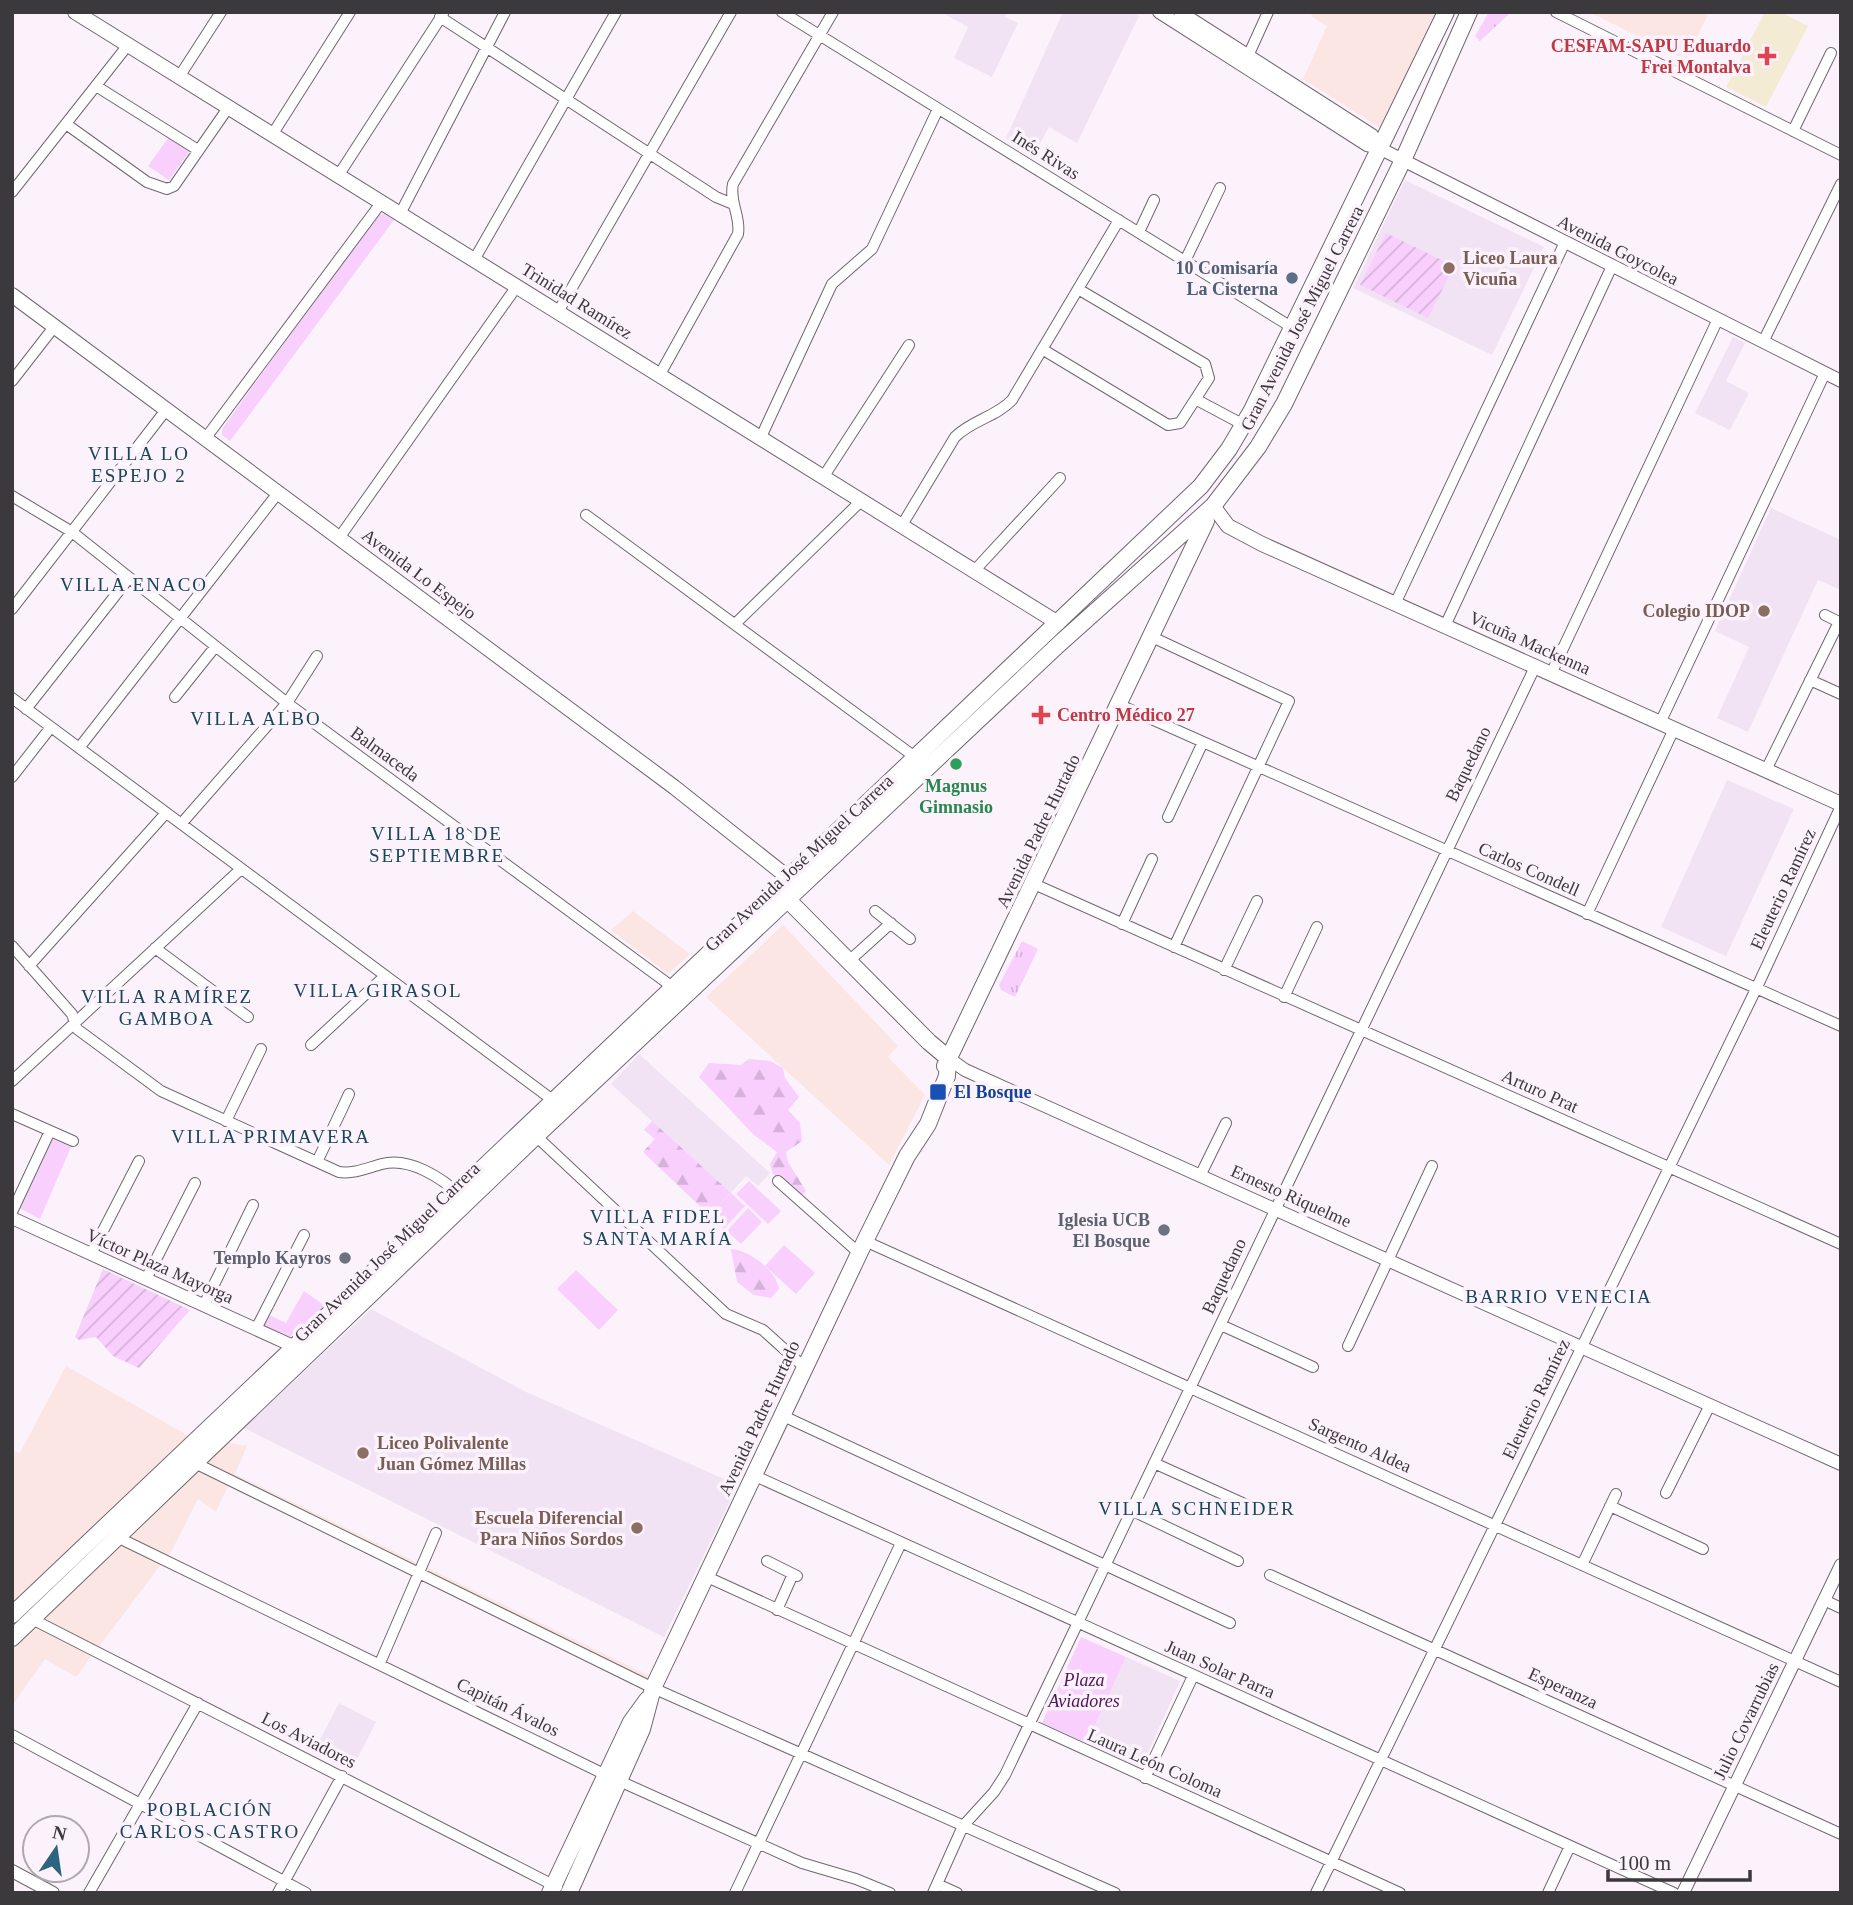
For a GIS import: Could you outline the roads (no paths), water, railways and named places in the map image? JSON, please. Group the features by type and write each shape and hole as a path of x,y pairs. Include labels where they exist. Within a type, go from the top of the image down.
{"main road":[{"name":"Trinidad Ramírez","path":"75,12 96,18 128,45 1058,623"},
{"name":"Gran Avenida José Miguel Carrera","path":"788,888 915,757 1188,500 1221,461 1244,425 1293,328 1446,12"},
{"name":"Gran Avenida José Miguel Carrera","path":"12,1616 293,1346 462,1196 788,888 1213,506 1258,447 1284,404 1403,160 1469,12"},
{"name":"Avenida Lo Espejo","path":"12,295 674,787 788,888"},
{"path":"1213,506 1213,490 1221,461"},
{"name":"Vicuña Mackenna","path":"1213,506 1219,518 1234,530 1841,805"},
{"name":"Avenida Padre Hurtado","path":"569,1893 639,1709 651,1693 862,1247 907,1156 928,1124 947,1076 948,1058 1120,705 1213,506"},
{"path":"1058,623 1058,645"},
{"name":"Ernesto Riquelme","path":"788,888 849,961 948,1058"},
{"name":"Gran Avenida José Miguel Carrera","path":"12,1637 294,1367 462,1196 536,1136 559,1105"},
{"path":"293,1346 294,1367"},
{"path":"192,1444 195,1463"},
{"name":"Avenida Padre Hurtado","path":"551,1889 613,1779"}],"street":[{"path":"179,77 221,12"},
{"path":"272,135 350,12"},
{"path":"400,214 505,12"},
{"path":"474,260 616,12"},
{"path":"558,312 731,12"},
{"name":"Inés Rivas","path":"782,12 1293,328"},
{"path":"659,376 736,238 739,220 733,204 732,189 735,179 833,12"},
{"name":"Avenida Goycolea","path":"1159,12 1367,145 1381,149 1841,381"},
{"name":"Avenida Goycolea","path":"1180,12 1375,138 1381,149"},
{"path":"1248,55 1268,12"},
{"path":"1556,12 1841,155"},
{"path":"338,176 442,15 650,153 733,204"},
{"path":"12,192 128,45"},
{"path":"1793,131 1831,53"},
{"path":"96,86 198,150"},
{"path":"66,124 157,187 167,189 174,186 229,108"},
{"path":"761,437 832,284 872,250 938,109"},
{"path":"1763,342 1841,184"},
{"path":"1185,261 1220,188"},
{"path":"1139,232 1153,200"},
{"path":"205,439 381,203"},
{"path":"902,525 955,437 1009,404 1119,220"},
{"path":"1395,604 1565,242"},
{"path":"1444,626 1612,266"},
{"path":"339,538 517,286"},
{"path":"1042,349 1168,425 1180,423 1197,400 1209,377 1205,365 1078,289"},
{"path":"1551,674 1718,319"},
{"path":"12,381 54,327"},
{"path":"824,476 909,345"},
{"path":"1660,723 1825,373"},
{"path":"1197,400 1244,425"},
{"path":"12,610 166,410"},
{"path":"975,570 1060,478"},
{"path":"79,748 278,493"},
{"name":"Balmaceda","path":"12,496 72,532 287,702 679,992"},
{"path":"735,624 862,500"},
{"path":"586,515 915,757"},
{"path":"26,709 129,578"},
{"path":"1766,771 1840,622 1825,615"},
{"path":"1152,637 1287,699 1289,704 1174,947"},
{"path":"175,697 215,647"},
{"path":"181,824 287,702 317,656"},
{"name":"Baquedano","path":"935,1888 963,1826 999,1786 1103,1564 1191,1388 1535,667"},
{"path":"1810,680 1841,694"},
{"path":"12,698 559,1105"},
{"name":"Carlos Condell","path":"1120,705 1841,1026"},
{"path":"12,777 51,727"},
{"path":"1587,914 1674,729"},
{"path":"1168,817 1203,742"},
{"name":"Eleuterio Ramírez","path":"1316,1893 1378,1760 1757,987 1841,805"},
{"path":"29,966 166,813"},
{"path":"1122,924 1152,859"},
{"path":"12,1081 241,869"},
{"name":"Arturo Prat","path":"1034,884 1841,1244"},
{"path":"1224,970 1257,901"},
{"path":"875,911 910,939"},
{"path":"849,961 891,923"},
{"path":"1284,997 1317,927"},
{"path":"12,946 72,1014 76,1029 148,1083 317,1162 351,1173 385,1163 405,1163 435,1177 462,1196"},
{"path":"155,948 248,1017"},
{"path":"311,1045 385,976"},
{"path":"226,1121 261,1049"},
{"name":"Ernesto Riquelme","path":"948,1058 965,1070 1841,1464"},
{"path":"317,1162 349,1094"},
{"path":"12,1114 73,1141"},
{"path":"1200,1176 1226,1123"},
{"path":"12,1212 50,1131"},
{"path":"536,1136 726,1314 763,1330 804,1367"},
{"path":"90,1254 139,1161"},
{"path":"1348,1346 1432,1166"},
{"name":"Sargento Aldea","path":"778,1181 862,1247 1191,1388 1841,1682"},
{"path":"146,1279 195,1183"},
{"path":"204,1305 253,1205"},
{"name":"Víctor Plaza Mayorga","path":"12,1218 293,1346"},
{"path":"256,1329 304,1235"},
{"path":"1220,1325 1313,1367"},
{"path":"1666,1493 1710,1405"},
{"path":"781,1415 1230,1623"},
{"path":"195,1463 651,1693 801,1754 1115,1893"},
{"path":"1154,1463 1249,1506"},
{"name":"Juan Solar Parra","path":"753,1475 1674,1893"},
{"path":"1582,1565 1616,1494"},
{"path":"1610,1506 1703,1549"},
{"path":"1131,1510 1238,1561"},
{"path":"380,1664 436,1533"},
{"name":"Capitán Ávalos","path":"117,1537 613,1779 809,1865 856,1878 890,1893"},
{"path":"735,1893 901,1543"},
{"path":"767,1561 797,1576 777,1610"},
{"name":"Julio Covarrubias","path":"1683,1893 1841,1565"},
{"name":"Esperanza","path":"1270,1575 1841,1834"},
{"name":"Laura León Coloma","path":"705,1576 1400,1893"},
{"path":"1824,1600 1841,1608"},
{"path":"12,1616 32,1619"},
{"name":"Los Aviadores","path":"32,1619 342,1776 551,1889 569,1893"},
{"path":"1145,1777 1193,1676"},
{"path":"89,1893 198,1703"},
{"path":"12,1735 306,1893"},
{"path":"278,1893 342,1776"},
{"path":"1548,1893 1570,1846"},
{"path":"12,1871 53,1893"},
{"path":"935,1888 957,1893"}],"place":[{"name":"CESFAM-SAPU Eduardo Frei Montalva","path":"1767,56"},
{"name":"Liceo Laura Vicuña","path":"1449,268"},
{"name":"10 Comisaría La Cisterna","path":"1292,278"},
{"name":"Colegio IDOP","path":"1764,611"},
{"name":"Centro Médico 27","path":"1041,715"},
{"name":"Magnus Gimnasio","path":"956,764"},
{"name":"El Bosque","path":"938,1092"},
{"name":"Iglesia UCB El Bosque","path":"1164,1230"},
{"name":"Templo Kayros","path":"345,1258"},
{"name":"Liceo Polivalente Juan Gómez Millas","path":"363,1453"},
{"name":"Escuela Diferencial Para Niños Sordos","path":"637,1528"}],"district":[{"name":"VILLA LO ESPEJO 2","path":"139,464"},
{"name":"VILLA ENACO","path":"134,584"},
{"name":"VILLA ALBO","path":"256,718"},
{"name":"VILLA 18 DE SEPTIEMBRE","path":"437,844"},
{"name":"VILLA GIRASOL","path":"378,990"},
{"name":"VILLA RAMÍREZ GAMBOA","path":"167,1007"},
{"name":"VILLA PRIMAVERA","path":"271,1136"},
{"name":"VILLA FIDEL SANTA MARÍA","path":"658,1227"},
{"name":"BARRIO VENECIA","path":"1559,1296"},
{"name":"VILLA SCHNEIDER","path":"1197,1508"},
{"name":"POBLACIÓN CARLOS CASTRO","path":"210,1820"}],"park label":[{"name":"Plaza Aviadores","path":"1084,1690"}]}
